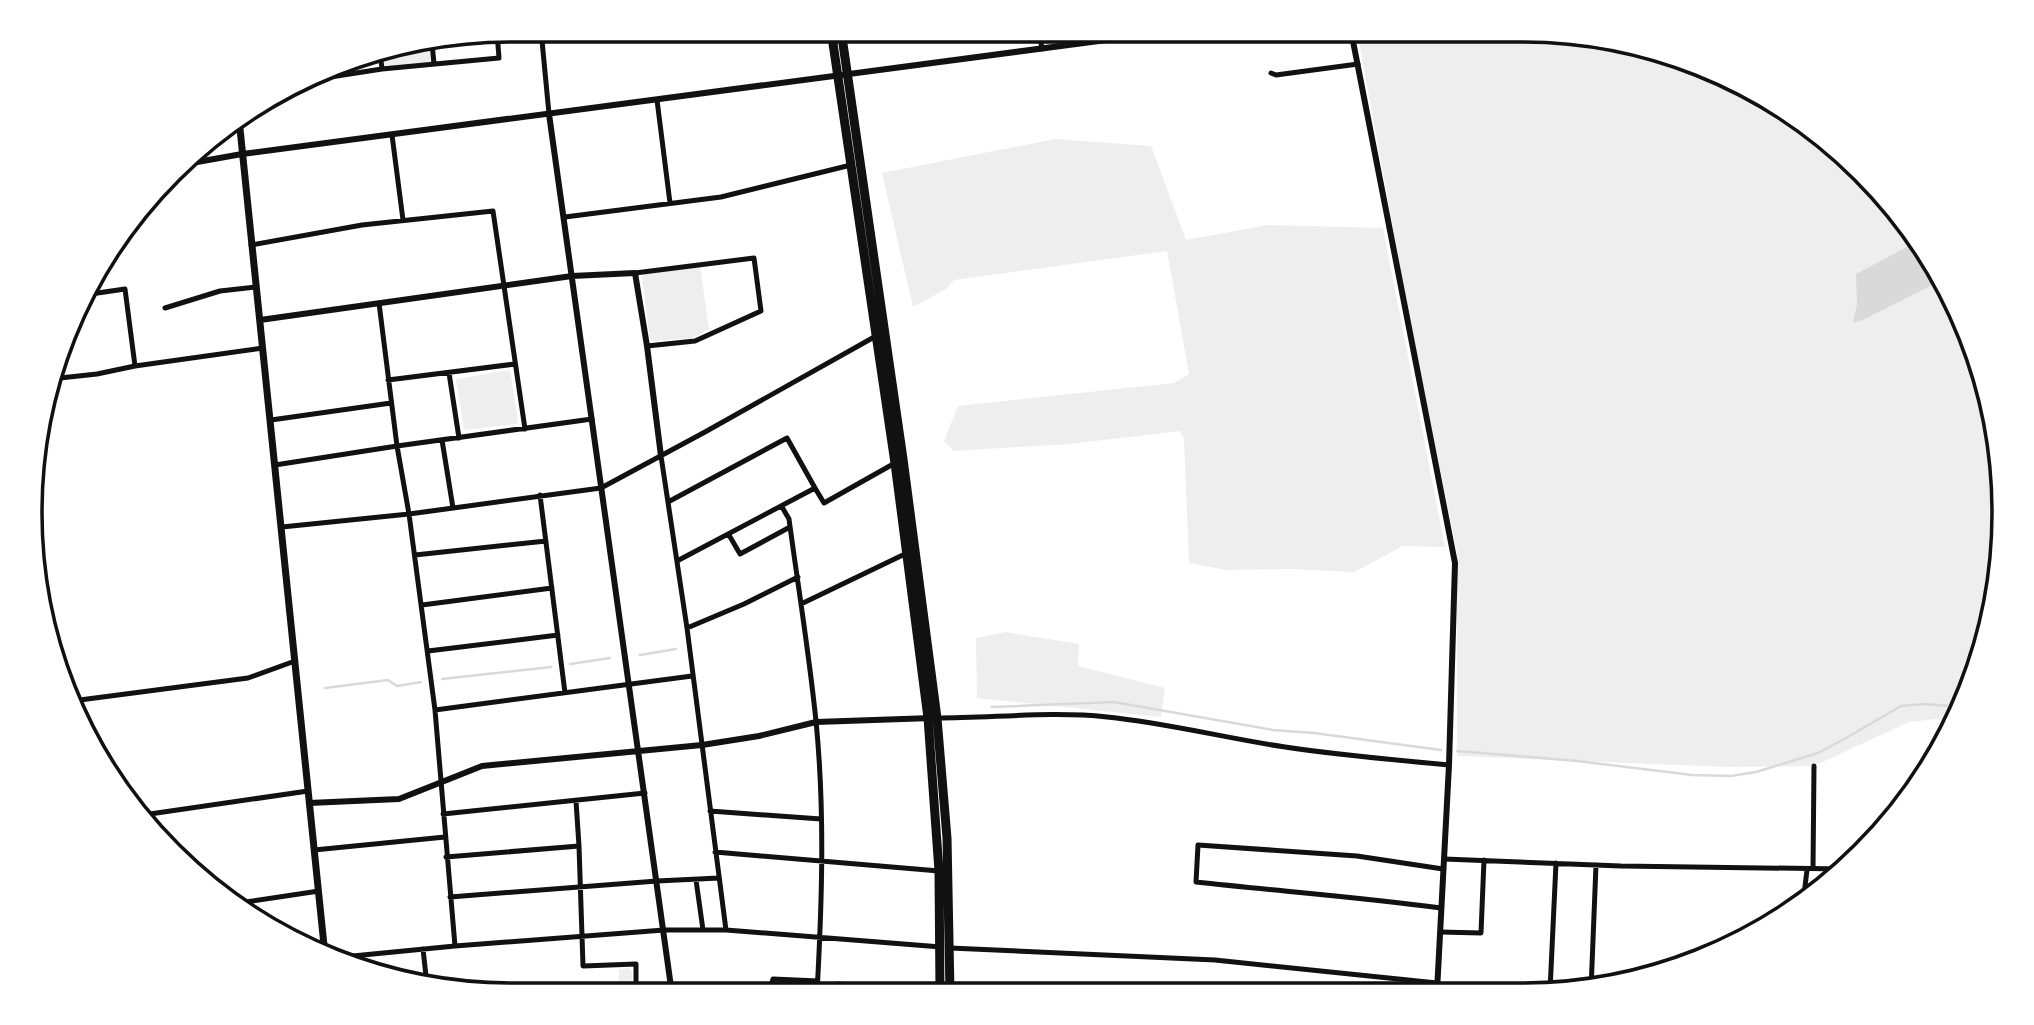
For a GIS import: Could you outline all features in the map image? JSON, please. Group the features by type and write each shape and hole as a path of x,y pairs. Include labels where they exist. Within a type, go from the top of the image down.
{"highway":[{"path":"833,42 933,718 939,871 946,947"},
{"path":"843,42 945,805 945,983"}],"main road":[{"path":"240,129 324,943"}],"street":[{"path":"340,75 499,58 498,42"},
{"path":"542,42 549,114 670,983"},
{"path":"1041,42 1042,49"},
{"path":"199,162 1094,42"},
{"path":"355,956 664,930 726,930 946,947 1214,960 1437,983 1449,765 1455,563 1354,42"},
{"path":"433,49 434,64"},
{"path":"381,61 382,69"},
{"path":"1271,73 1276,75 1359,64"},
{"path":"657,100 670,203"},
{"path":"392,135 403,220"},
{"path":"565,218 721,197 851,165"},
{"path":"251,245 362,225 493,211 525,429"},
{"path":"260,320 572,276 635,273 754,258 761,312 695,341 647,346"},
{"path":"635,273 687,628 726,930"},
{"path":"165,308 220,291 256,287"},
{"path":"97,293 125,289 135,366"},
{"path":"379,303 435,710 455,946"},
{"path":"282,527 409,514 601,488 876,336"},
{"path":"62,378 263,348"},
{"path":"388,380 515,364"},
{"path":"449,373 458,438"},
{"path":"271,420 391,402"},
{"path":"275,465 592,419"},
{"path":"668,502 787,438 824,503 895,463"},
{"path":"442,440 453,508"},
{"path":"677,561 815,488"},
{"path":"540,495 565,693"},
{"path":"772,983 773,979 818,981 823,861 816,722 789,519 782,507"},
{"path":"729,535 740,554 790,527"},
{"path":"415,555 546,541"},
{"path":"801,604 907,554"},
{"path":"687,628 798,577"},
{"path":"422,605 552,588"},
{"path":"428,651 558,635"},
{"path":"81,700 248,678 295,660"},
{"path":"435,710 692,676"},
{"path":"309,803 399,799 482,766 702,745 759,736 816,722 933,718 1045,715 1107,717 1284,747 1449,765"},
{"path":"1806,887 1810,869 1814,766"},
{"path":"151,814 308,791"},
{"path":"443,814 645,793"},
{"path":"576,801 583,966 636,964 636,983"},
{"path":"710,811 821,820"},
{"path":"314,850 444,837"},
{"path":"1441,908 1196,882 1198,845 1357,856 1443,869"},
{"path":"446,856 579,846"},
{"path":"715,852 939,871"},
{"path":"1444,859 1828,869"},
{"path":"1440,932 1480,933 1485,860"},
{"path":"1550,982 1556,863"},
{"path":"1591,978 1596,865"},
{"path":"450,897 719,878"},
{"path":"696,880 703,930"},
{"path":"248,902 319,891"},
{"path":"423,949 426,975"}],"shaded area":[{"path":"1359,42 1552,43 1613,51 1673,67 1702,78 1757,105 1808,139 1875,202 1913,251 1956,332 1967,361 1983,421 1992,512 1988,574 1967,664 1943,721 1909,722 1814,766 1727,767 1457,756 1457,552 1413,336"},
{"path":"433,49 434,64 382,69 381,61"},
{"path":"1055,139 1151,146 1186,240 1268,225 1383,228 1445,547 1403,546 1354,572 1226,570 1189,563 1184,439 1180,431 1069,444 954,451 944,441 958,406 1174,383 1189,374 1167,251 954,280 946,289 913,307 882,173"},
{"path":"1909,246 1933,285 1853,323 1857,304 1856,274"},
{"path":"700,267 709,329 693,338 653,341 650,339 642,277 645,274"},
{"path":"510,370 518,421 516,424 464,430 456,379"},
{"path":"1006,632 1079,644 1078,666 1165,688 1161,717 977,698 976,638"},
{"path":"629,968 632,971 633,983 619,983 619,969"}],"waterway":[{"path":"640,655 676,649"},
{"path":"570,664 610,658"},
{"path":"442,679 551,667"},
{"path":"325,688 388,680 397,686 421,682"},
{"path":"992,707 1114,702 1273,730 1441,750"},
{"path":"1457,751 1577,761 1692,775 1731,776 1756,772 1818,753 1901,706 1950,706"}]}
